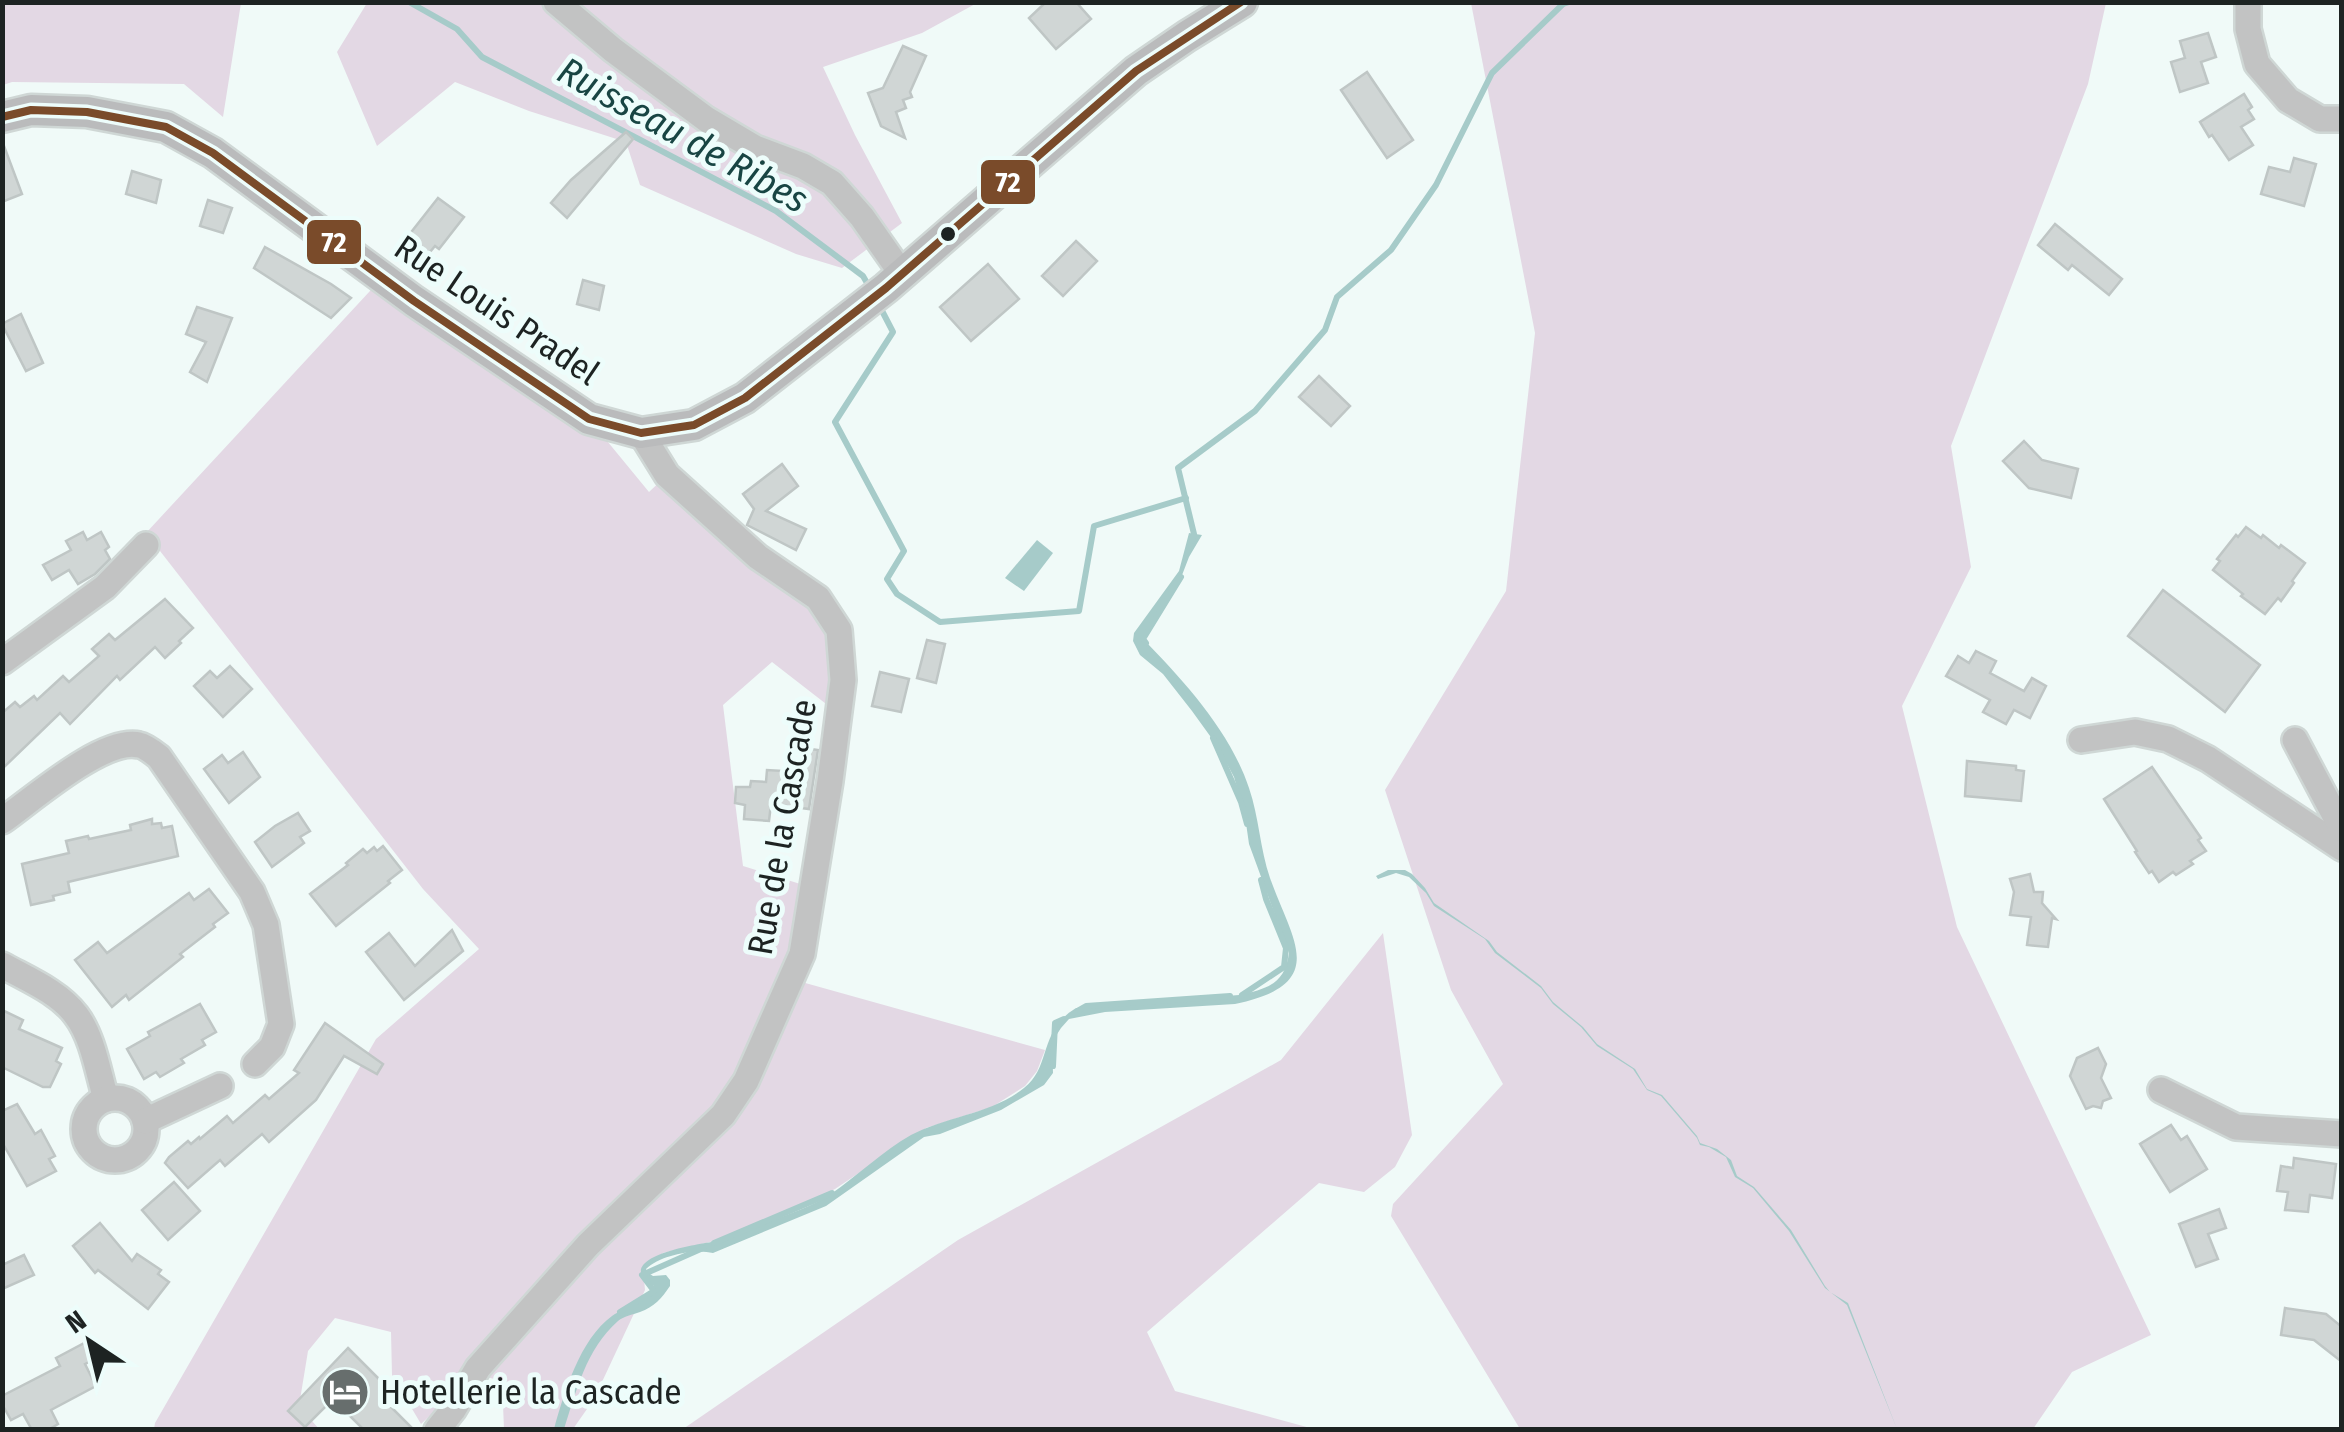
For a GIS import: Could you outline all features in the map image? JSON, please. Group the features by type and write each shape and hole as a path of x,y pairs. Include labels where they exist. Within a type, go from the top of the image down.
{"main road":[{"name":"Rue Louis Pradel","path":"2,117 31,110 88,112 166,127 214,153 414,301 589,419 641,433 694,425 745,398 894,281 1136,71 1242,2"}],"street":[{"path":"556,2 706,119 755,148 803,166 832,183 862,217 894,281"},
{"path":"2248,2 2248,29 2257,64 2288,100 2320,119 2342,119"},
{"name":"Rue de la Cascade","path":"437,1430 478,1368 576,1259 723,1115 746,1081 802,954 843,680 839,630 818,598 758,556 667,475 641,433"},
{"path":"2,662 105,587 146,545"},
{"path":"2080,740 2135,732 2168,739 2208,759 2342,848"},
{"path":"2295,740 2342,829"},
{"path":"2,821 104,751 140,745 160,757 252,892 266,925 280,1024 272,1047 256,1064"},
{"path":"2,965 61,999 78,1016 106,1099"},
{"path":"145,1121 220,1086"},
{"path":"2160,1090 2236,1127 2342,1134"},
{"path":"116,1097 134,1104 145,1121 143,1140 130,1156 120,1160 91,1150 83,1130 89,1110 96,1103 116,1097"}],"shaded area":[{"path":"2,3 241,3 223,117 184,84 3,85"},
{"path":"367,3 977,3 922,33 823,67 902,223 842,268 796,254 640,185 626,142 455,82 377,146 337,52"},
{"path":"1471,3 2106,3 2088,84 1951,446 1971,567 1902,706 1957,927 2151,1335 2072,1372 2033,1429 1520,1429 1391,1216 1393,1204 1503,1084 1451,990 1385,790 1506,591 1535,333"},
{"path":"382,278 589,419 649,492 667,475 839,630 839,714 772,662 723,705 743,866 813,888 791,979 1045,1050 1037,1071 1025,1086 992,1107 926,1128 835,1189 736,1236 663,1253 643,1266 645,1290 594,1399 573,1429 504,1429 502,1381 475,1374 421,1424 392,1375 391,1332 335,1318 308,1351 299,1406 319,1429 154,1429 376,1039 479,949 423,889 146,533"},
{"path":"1383,933 1412,1135 1395,1167 1364,1192 1319,1183 1147,1332 1175,1391 1314,1429 683,1429 958,1240 1281,1060"}],"water":[{"path":"1189,533 1202,535 1179,583 1143,639 1204,708 1241,767 1270,878 1294,940 1294,972 1284,985 1235,1004 1105,1012 1069,1019 1052,1042 1053,1073 1044,1085 1001,1110 924,1137 826,1206 713,1253 678,1254 652,1264 647,1272 653,1276 666,1275 670,1286 654,1305 620,1319 607,1332 584,1372 564,1429 554,1429 575,1368 591,1338 612,1316 654,1291 654,1286 642,1276 647,1261 685,1247 731,1237 809,1206 911,1135 1011,1097 1033,1079 1056,1027 1076,1008 1239,995 1266,987 1279,978 1289,953 1249,844 1234,777 1192,711 1163,674 1140,655 1133,641 1134,633 1179,571"},
{"path":"1037,540 1053,553 1024,591 1005,578"},
{"path":"1388,870 1412,874 1434,903 1489,941 1497,952 1541,986 1597,1044 1635,1069 1647,1089 1662,1095 1700,1143 1717,1149 1731,1160 1737,1176 1754,1187 1791,1230 1830,1292 1825,1288 1789,1231 1753,1188 1735,1177 1726,1157 1700,1145 1661,1096 1647,1090 1633,1069 1597,1046 1553,1004 1541,988 1495,953 1485,939 1434,906 1409,877 1396,873 1378,879 1376,876"},
{"path":"1831,1293 1848,1303 1897,1429 1847,1305"}],"building":[{"path":"1046,2 1076,2 1091,19 1056,49 1029,18"},
{"path":"2208,33 2216,57 2201,62 2208,83 2180,92 2171,62 2185,58 2180,41"},
{"path":"903,46 926,56 910,92 912,97 903,100 906,108 896,112 905,138 881,126 868,93 883,88"},
{"path":"1367,72 1413,140 1387,158 1341,90"},
{"path":"2244,94 2254,119 2241,127 2253,145 2229,160 2200,122"},
{"path":"626,132 633,139 567,218 551,203"},
{"path":"2,147 22,194 2,202"},
{"path":"2294,158 2316,164 2304,206 2261,194 2269,167 2290,172"},
{"path":"132,171 161,180 156,203 126,194"},
{"path":"438,198 464,217 439,249 435,246 425,258 405,240"},
{"path":"208,200 232,208 223,233 200,226"},
{"path":"2055,224 2122,279 2109,295 2072,265 2068,270 2038,245"},
{"path":"1076,241 1097,261 1063,296 1042,276"},
{"path":"265,247 351,298 331,318 254,268"},
{"path":"988,264 1019,299 971,341 940,307"},
{"path":"583,280 604,286 599,310 577,304"},
{"path":"197,307 232,318 207,382 190,372 206,342 186,334"},
{"path":"21,314 43,363 26,371 2,324"},
{"path":"1319,376 1350,406 1331,426 1299,397"},
{"path":"2024,441 2042,460 2078,469 2071,498 2029,488 2003,461"},
{"path":"782,464 798,486 766,511 806,529 796,550 747,525 754,509 743,494"},
{"path":"2246,527 2305,563 2281,601 2278,598 2265,614 2213,570 2220,561 2217,559"},
{"path":"83,532 87,540 101,532 110,559 78,584 69,570 52,580 43,565 71,550 66,541"},
{"path":"2163,590 2260,665 2225,712 2128,636"},
{"path":"165,599 193,628 181,643 165,658 155,647 120,680 117,676 70,724 60,713 2,769 2,713 15,702 20,707 34,696 37,700 63,676 69,682 99,656 92,649 109,634 115,640"},
{"path":"927,640 945,644 936,683 917,678"},
{"path":"1976,651 1996,661 1990,673 2024,691 2032,678 2046,686 2030,718 2014,710 2006,724 1983,712 1990,700 1946,676 1958,656 1969,663"},
{"path":"230,666 252,689 223,717 194,686 210,671 217,678"},
{"path":"880,672 909,679 901,712 872,706"},
{"path":"804,748 818,750 809,809 771,804 769,821 744,819 745,805 735,803 736,787 750,787 751,781 766,782 767,770 801,772"},
{"path":"243,752 260,777 229,803 204,769 222,755 228,763"},
{"path":"1967,761 2016,766 2016,770 2024,771 2021,801 1965,796"},
{"path":"2152,767 2206,851 2190,861 2193,864 2159,882 2135,852 2104,799"},
{"path":"298,813 310,831 300,837 304,843 272,867 255,842"},
{"path":"152,819 152,824 161,823 162,828 172,826 178,856 68,882 70,892 31,905 22,864 69,853 66,841 131,830 130,825"},
{"path":"383,846 402,870 336,926 310,894 363,849 367,853"},
{"path":"2030,874 2034,892 2043,892 2042,903 2056,919 2052,918 2048,947 2027,945 2031,917 2010,915 2014,892 2010,879"},
{"path":"209,889 228,913 180,954 183,957 129,1000 126,995 112,1007 75,960 98,942 107,953 189,893 194,900"},
{"path":"452,930 463,951 404,1000 366,952 389,933 415,966"},
{"path":"200,1004 216,1032 202,1040 205,1045 181,1059 184,1063 160,1077 156,1072 144,1079 127,1049 150,1036 148,1032"},
{"path":"2,1010 23,1020 19,1029 62,1048 56,1061 61,1064 50,1087 2,1067"},
{"path":"325,1023 383,1064 377,1074 344,1056 316,1100 269,1142 262,1134 225,1166 220,1160 188,1188 165,1163 169,1157 188,1141 191,1144 200,1139 227,1116 233,1123 265,1095 269,1099 299,1073 294,1070"},
{"path":"2098,1048 2106,1064 2101,1078 2111,1098 2103,1101 2101,1108 2086,1109 2070,1076 2077,1058"},
{"path":"17,1104 35,1134 41,1130 55,1156 49,1159 56,1171 27,1186 2,1142 2,1111"},
{"path":"2171,1125 2181,1140 2187,1136 2207,1169 2170,1192 2140,1144"},
{"path":"2294,1158 2336,1164 2332,1198 2310,1195 2308,1212 2285,1210 2288,1192 2277,1191 2281,1166 2293,1168"},
{"path":"174,1182 200,1211 168,1240 142,1210"},
{"path":"2219,1209 2226,1228 2208,1234 2218,1259 2196,1267 2179,1224"},
{"path":"100,1223 132,1261 137,1254 161,1270 158,1274 169,1282 148,1309 98,1270 95,1273 73,1246"},
{"path":"24,1255 34,1275 2,1289 2,1265"},
{"path":"2285,1308 2326,1314 2342,1327 2342,1362 2314,1340 2281,1335"},
{"path":"90,1340 99,1357 85,1364 96,1386 51,1410 58,1424 48,1430 32,1430 23,1414 11,1420 2,1396 60,1366 56,1358"},
{"name":"Hotellerie la Cascade","path":"348,1348 388,1388 380,1396 414,1430 364,1430 333,1399 305,1427 288,1411"}],"waterway":[{"name":"Ruisseau de Ribes","path":"409,2 457,29 482,57 776,211 863,276 871,290"},
{"path":"1192,541 1194,534 1178,468 1255,411 1325,330 1337,297 1391,250 1436,185 1492,73 1569,2"},
{"name":"Ruisseau de Ribes","path":"879,305 893,332 835,422 904,551 887,579 897,594 940,622 1079,611 1094,526 1186,498"},
{"path":"1146,643 1143,639 1181,577"},
{"path":"1213,738 1247,824"},
{"path":"1242,995 1284,967 1286,948 1261,880"},
{"path":"1079,1010 1086,1006 1230,996"},
{"path":"1053,1066 1055,1023 1064,1019"},
{"path":"714,1243 832,1193"},
{"path":"620,1312 654,1291 642,1275 703,1248"}],"transit line":[{"name":"72","path":"2,117 31,110 87,112 166,127 213,153 414,301 589,419 641,433 694,425 745,398 886,288 1136,71 1241,2"}],"place":[{"name":"Hotellerie la Cascade","path":"345,1392"}]}
